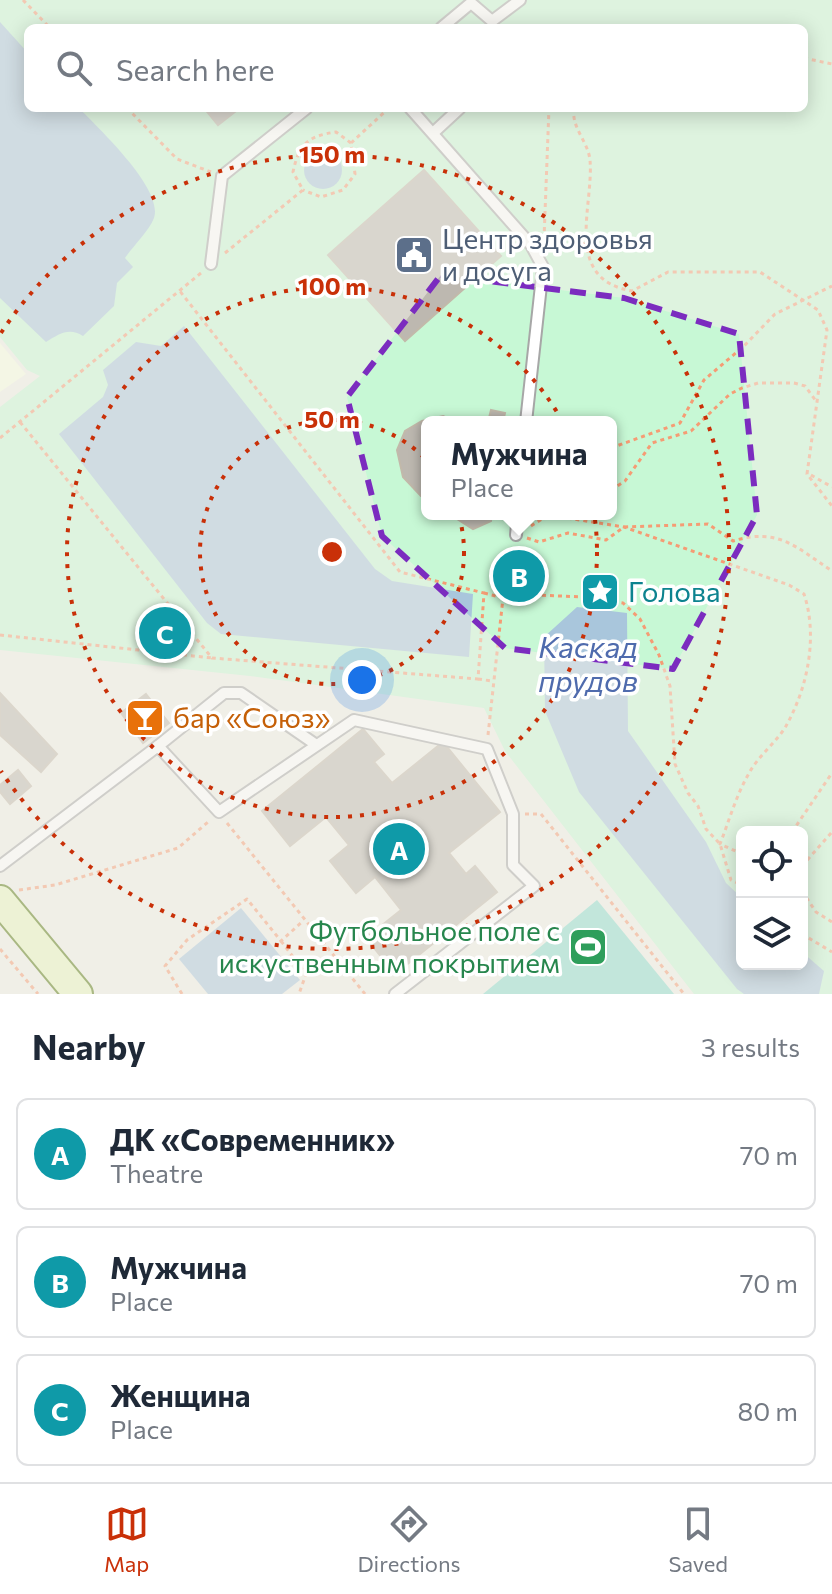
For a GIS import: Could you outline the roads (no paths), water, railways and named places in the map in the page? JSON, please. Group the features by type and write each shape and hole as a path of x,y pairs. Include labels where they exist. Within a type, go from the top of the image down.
{"main road":[{"path":"9,895 78,994"}],"lane":[{"path":"446,24 471,3 492,21 520,0"},
{"path":"211,264 222,176 302,112"},
{"path":"414,112 531,245 543,267 527,416"},
{"path":"433,133 456,112"},
{"path":"516,535 517,520"},
{"path":"0,866 224,693 241,693 315,744"},
{"path":"158,746 219,812 354,720 487,749 513,814 513,865 534,886 395,994"}],"water":[{"path":"0,22 24,49 24,112 83,112 140,176 154,206 154,218 125,258 133,267 117,283 114,306 83,336 69,332 46,342 0,298"},
{"path":"323,151 337,156 342,170 337,184 323,189 309,184 304,170 309,156"},
{"path":"184,326 375,569 392,581 473,594 469,657 221,634 207,623 59,434 103,397 108,385 103,370 136,342 161,346"},
{"name":"Каскад прудов","path":"577,607 627,613 628,731 706,842 726,883 736,892 736,970 808,970 808,957 824,971 819,994 744,994 737,989 579,792 545,711 544,637"},
{"path":"241,908 300,980 282,994 208,994 179,959"}],"place":[{"name":"Центр здоровья и досуга","path":"414,255"},
{"name":"Мужчина","path":"519,576"},
{"name":"Голова","path":"600,592"},
{"name":"Женщина","path":"165,633"},
{"name":"бар «Союз»","path":"145,718"},
{"name":"ДК «Современник»","path":"399,849"},
{"name":"Футбольное поле с искуственным покрытием","path":"588,947"}]}
